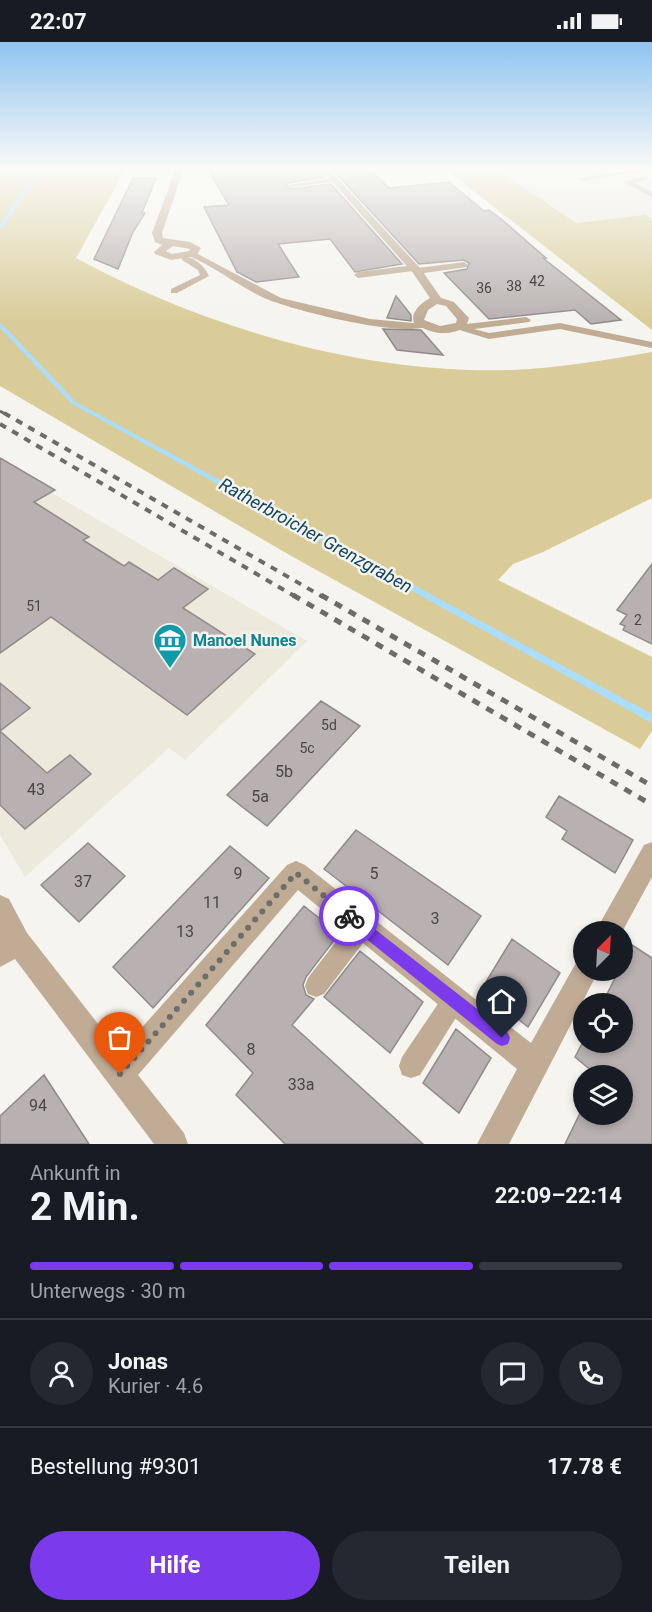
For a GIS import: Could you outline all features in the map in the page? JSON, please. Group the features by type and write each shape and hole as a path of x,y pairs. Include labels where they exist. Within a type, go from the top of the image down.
{"street":[{"path":"162,219 157,233 158,240 167,245"},
{"path":"371,219 416,269 437,300"},
{"path":"189,244 196,248 187,255 171,257 160,254 160,249 167,245 189,244"},
{"path":"437,300 450,304 463,318 463,323 458,328 441,330 424,325 417,318 430,302 437,300"},
{"path":"614,921 652,853"},
{"path":"120,1074 296,873 534,1064"},
{"path":"0,908 9,948 120,1074 173,1144"},
{"path":"492,1144 580,981"}],"lane":[{"path":"174,291 205,276 202,269 187,255"},
{"path":"187,255 220,266 266,295 288,303 370,321 415,328 424,325"},
{"path":"358,275 464,265"},
{"path":"458,328 526,320"},
{"path":"458,328 479,334 512,335 560,326 652,345"},
{"path":"316,986 362,926"},
{"path":"411,1066 454,1000"}],"shaded area":[{"path":"0,219 97,219 76,258 126,283 232,326 342,355 399,364 455,369 512,370 600,361 652,352 652,498 543,552 513,564 498,580 652,657 652,731 640,749 293,557 0,386"},
{"path":"510,219 571,219 576,223 607,219 652,219 652,330"},
{"path":"571,219 607,219 576,223"},
{"path":"0,463 307,641 185,760 169,748 25,877 0,835"}],"building":[{"path":"113,219 141,219 133,232 118,269 94,259"},
{"path":"210,219 362,219 402,264 355,272 330,239 278,244 299,277 256,282 237,272"},
{"path":"378,219 501,219 546,258 543,258 621,320 591,324 575,310 489,319 444,273 467,269 469,263 464,260 419,264"},
{"path":"396,296 411,315 411,321 387,318"},
{"path":"383,329 421,330 443,355 397,350"},
{"path":"0,458 55,490 34,502 89,537 83,540 124,566 129,562 158,580 174,568 208,589 183,608 255,654 187,715 51,617 0,653"},
{"path":"652,564 652,644 623,630 625,626 620,624 627,615 617,610"},
{"path":"0,683 30,708 0,731"},
{"path":"321,701 360,726 267,826 227,795"},
{"path":"0,731 47,773 70,755 91,774 25,829 0,805"},
{"path":"559,796 633,840 615,873 562,839 567,831 546,817"},
{"path":"356,830 481,916 448,965 324,869"},
{"path":"88,843 125,876 79,922 41,885"},
{"path":"230,846 269,878 153,1008 113,967"},
{"path":"304,906 339,934 306,977 303,985 306,995 314,999 292,1025 423,1144 285,1144 236,1095 253,1073 206,1025"},
{"path":"512,939 560,973 528,1027 481,990"},
{"path":"633,946 652,958 652,1144 565,1144 574,1125 633,1125 633,1065 585,1065 575,1057 577,1053 633,1053 633,993 608,993 614,981 633,981"},
{"path":"360,951 423,1002 390,1053 324,997"},
{"path":"456,1029 491,1058 459,1113 423,1083"},
{"path":"44,1075 89,1144 0,1144 0,1116"}],"waterway":[{"name":"Ratherbroicher Grenzgraben","path":"0,227 5,219"},
{"name":"Ratherbroicher Grenzgraben","path":"0,325 74,403 652,719"}],"railway":[{"path":"0,411 7,415"},
{"path":"4,413 323,597"},
{"path":"0,424 296,597"},
{"path":"293,595 652,805"},
{"path":"321,595 652,786"}],"way so far":[{"path":"120,1074 296,873 349,916"}],"place":[{"name":"Manoel Nunes","path":"170,669"}],"route":[{"path":"349,916 502,1038"}]}
